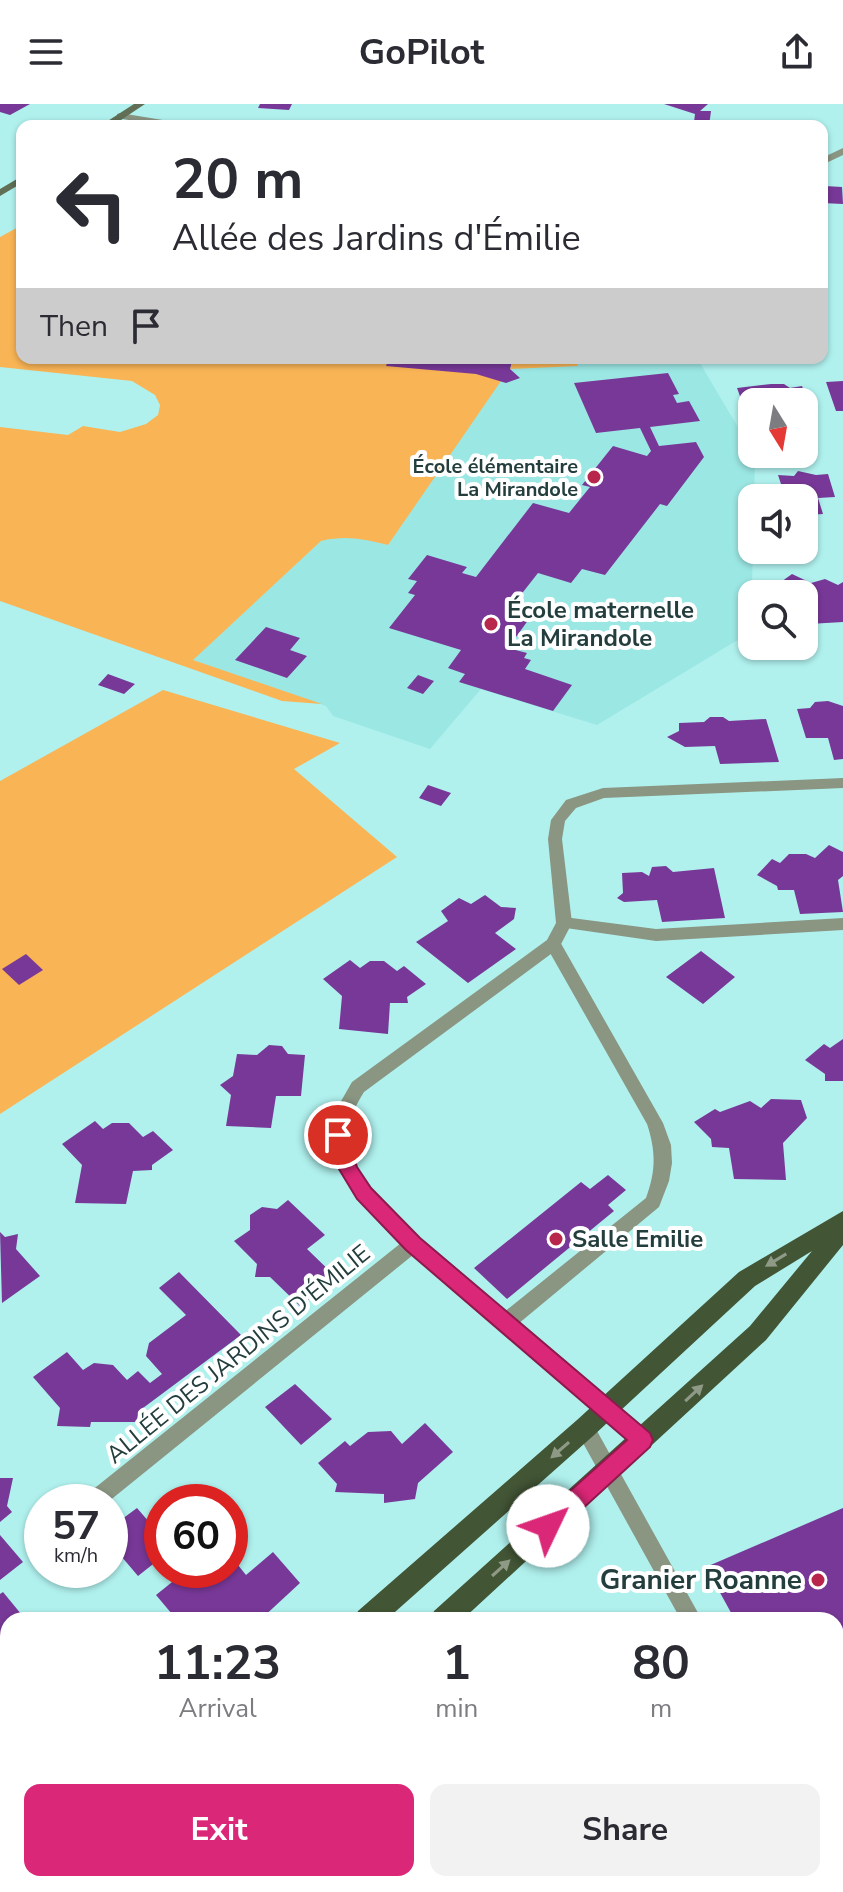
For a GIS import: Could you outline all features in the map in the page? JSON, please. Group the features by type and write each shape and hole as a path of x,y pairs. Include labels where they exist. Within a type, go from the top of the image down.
{"main road":[{"path":"376,1612 585,1428 747,1279 843,1220"},
{"path":"452,1612 758,1333 843,1229"}],"street":[{"path":"114,120 140,104"},
{"path":"120,116 144,120"},
{"path":"642,1440 413,1244 364,1194 348,1169 338,1135 344,1110 358,1087 553,944 564,923 555,839 558,820 571,804 603,793 843,783"},
{"path":"564,923 656,935 843,924"},
{"path":"505,1323 653,1202 664,1174 665,1149 655,1123 553,944"},
{"name":"ALLÉE DES JARDINS D'ÉMILIE","path":"115,1484 413,1244"},
{"path":"585,1428 688,1612"}],"shaded area":[{"path":"16,228 16,364 402,364 474,372 501,381 388,545 354,538 321,541 193,660 322,704 282,701 0,601 0,427 68,435 83,426 120,432 146,424 158,415 160,405 155,395 132,381 0,367 0,237"},
{"path":"400,364 511,364 510,368 578,364 701,364 738,427 738,468 755,468 754,484 738,484 738,564 753,564 752,580 738,580 738,640 597,725 481,689 430,749 333,716 326,706 192,660 321,541 342,536 388,545 497,378"},
{"path":"511,364 578,366 510,369"},
{"path":"163,690 340,743 294,769 397,857 0,1114 0,781"}],"building":[{"path":"0,104 30,104 10,115 0,112"},
{"path":"260,104 292,104 289,110 258,108"},
{"path":"664,104 708,104 700,111 711,111 710,120 694,120 695,114"},
{"path":"828,186 842,187 843,204 828,203"},
{"path":"511,364 510,369 520,378 506,383 476,374 386,366"},
{"path":"668,373 679,394 673,395 677,403 689,401 700,421 650,427 659,446 696,442 704,457 667,506 660,504 605,575 582,569 571,583 538,573 516,601 537,608 508,648 527,653 524,658 531,660 525,669 572,685 553,711 459,682 465,674 448,668 461,650 389,628 415,595 408,593 417,581 408,579 427,555 467,567 462,573 476,577 533,503 569,513 590,487 582,485 613,446 647,456 651,451 640,428 596,433 574,383"},
{"path":"843,381 843,411 836,411 826,382"},
{"path":"784,384 790,388 738,388 738,391 737,388"},
{"path":"798,471 828,474 835,497 818,498 818,484 781,484 778,475 794,476"},
{"path":"818,498 823,514 818,514"},
{"path":"792,574 805,580 784,580"},
{"path":"825,579 838,585 843,582 843,622 818,623 818,581"},
{"path":"266,627 300,638 290,650 307,656 287,678 235,660"},
{"path":"108,674 135,684 124,694 98,685"},
{"path":"418,675 434,681 423,694 407,688"},
{"path":"828,701 843,706 843,759 834,760 828,738 806,738 797,709"},
{"path":"710,717 723,717 729,721 766,719 779,762 720,764 715,746 685,747 667,737 679,731 679,723 704,722"},
{"path":"428,785 451,793 441,806 419,798"},
{"path":"829,845 843,852 843,876 838,880 843,912 800,914 794,890 778,890 777,886 757,875 772,859 780,863 789,854 806,854 815,858"},
{"path":"666,866 673,872 714,868 725,918 662,922 657,900 624,902 617,898 623,893 622,873 642,872 649,876 652,867"},
{"path":"485,895 501,907 516,908 514,919 495,933 516,949 468,983 416,942 448,921 441,911 459,898 471,904"},
{"path":"701,951 735,977 703,1004 666,977"},
{"path":"26,954 43,970 19,985 2,969"},
{"path":"350,960 360,968 370,961 384,961 397,971 404,966 426,984 407,997 408,1003 390,1003 388,1034 339,1029 342,996 323,979"},
{"path":"843,1039 843,1081 825,1081 825,1074 805,1060 824,1044 830,1048"},
{"path":"269,1045 282,1046 288,1054 305,1055 301,1096 276,1096 271,1128 226,1126 231,1095 220,1085 233,1076 237,1054 257,1055"},
{"path":"771,1099 801,1100 807,1118 783,1143 786,1180 734,1179 729,1148 712,1147 711,1139 694,1122 715,1109 720,1112 750,1101 761,1108"},
{"path":"95,1121 103,1129 112,1123 129,1123 143,1137 153,1131 173,1150 152,1165 152,1170 133,1171 126,1204 75,1203 82,1165 62,1144"},
{"path":"608,1175 626,1190 608,1205 614,1211 507,1299 474,1268 581,1182 590,1189"},
{"path":"288,1200 325,1235 307,1249 337,1278 300,1306 270,1277 255,1277 257,1264 234,1241 250,1230 250,1215 262,1207 277,1209"},
{"path":"0,1232 5,1237 18,1234 16,1249 40,1276 2,1303"},
{"path":"179,1272 241,1335 139,1411 136,1422 91,1422 90,1427 57,1426 60,1408 33,1377 67,1352 83,1370 94,1363 113,1365 127,1380 138,1371 150,1383 162,1374 146,1356 149,1343 186,1315 159,1288"},
{"path":"295,1384 332,1419 301,1445 265,1407"},
{"path":"425,1423 453,1452 418,1483 415,1499 384,1503 384,1494 335,1492 337,1484 318,1463 345,1441 350,1446 368,1432 391,1431 402,1444"},
{"path":"0,1478 13,1478 7,1506 12,1512 0,1522"},
{"path":"137,1508 144,1516 144,1571 138,1576 128,1564 128,1515"},
{"path":"843,1508 843,1612 731,1612 706,1567"},
{"path":"0,1535 23,1562 0,1580"},
{"path":"273,1552 300,1583 269,1612 170,1612 156,1595 165,1588 248,1588 248,1573"},
{"path":"3,1592 19,1612 0,1612 0,1594"}],"place":[{"name":"École élémentaire La Mirandole","path":"594,477"},
{"name":"École maternelle La Mirandole","path":"491,624"},
{"name":"Salle Emilie","path":"556,1239"},
{"name":"Granier Roanne","path":"818,1580"}],"route":[{"path":"338,1135 348,1169 364,1194 413,1244 642,1440 548,1526"}]}
